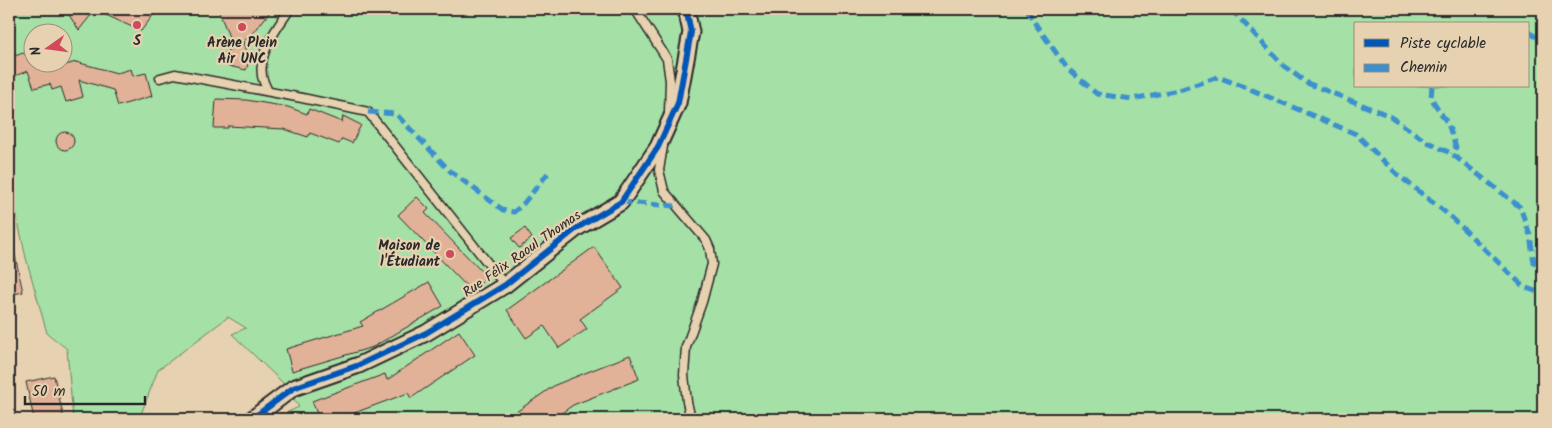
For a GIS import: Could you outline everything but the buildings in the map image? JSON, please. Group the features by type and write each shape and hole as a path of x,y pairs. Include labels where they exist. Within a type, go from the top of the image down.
{"street":[{"name":"Rue Félix Raoul Thomas","path":"252,419 293,388 359,366 426,333 505,285 577,228 621,202 658,146 678,103 690,32 686,9"}],"lane":[{"path":"268,91 262,76 263,57 276,30 290,9"},
{"path":"635,9 666,60 670,81 667,129 659,170 664,190 706,240 712,258 702,302 686,347 684,375 686,402 691,419"},
{"path":"160,78 175,74 368,112 505,285"}],"green space":[{"path":"9,9 1543,9 1543,419 272,419 299,407 285,385 232,334 246,328 228,317 158,370 139,419 73,419 67,349 47,333 26,258 9,181"}],"marked path":[{"path":"1027,9 1034,22 1067,68 1097,94 1132,99 1179,90 1218,77 1356,134 1397,174 1450,216 1524,287 1543,294"},
{"path":"1231,9 1284,66 1307,83 1390,116 1424,140 1452,154 1520,207 1530,235 1534,263 1543,267"},
{"path":"1530,33 1543,41"},
{"path":"1432,88 1431,98 1448,124 1456,147 1452,154"},
{"path":"368,112 396,114 450,171 503,210 514,212 523,204 549,172"},
{"path":"621,202 675,206"}],"cycle path":[{"path":"252,419 293,388 359,365 426,333 505,285 577,228 621,202 658,147 678,103 691,32 686,9"}],"place":[{"name":"S","path":"137,25"},
{"name":"Arène Plein Air UNC","path":"242,27"},
{"name":"Maison de l'Étudiant","path":"450,254"}]}
